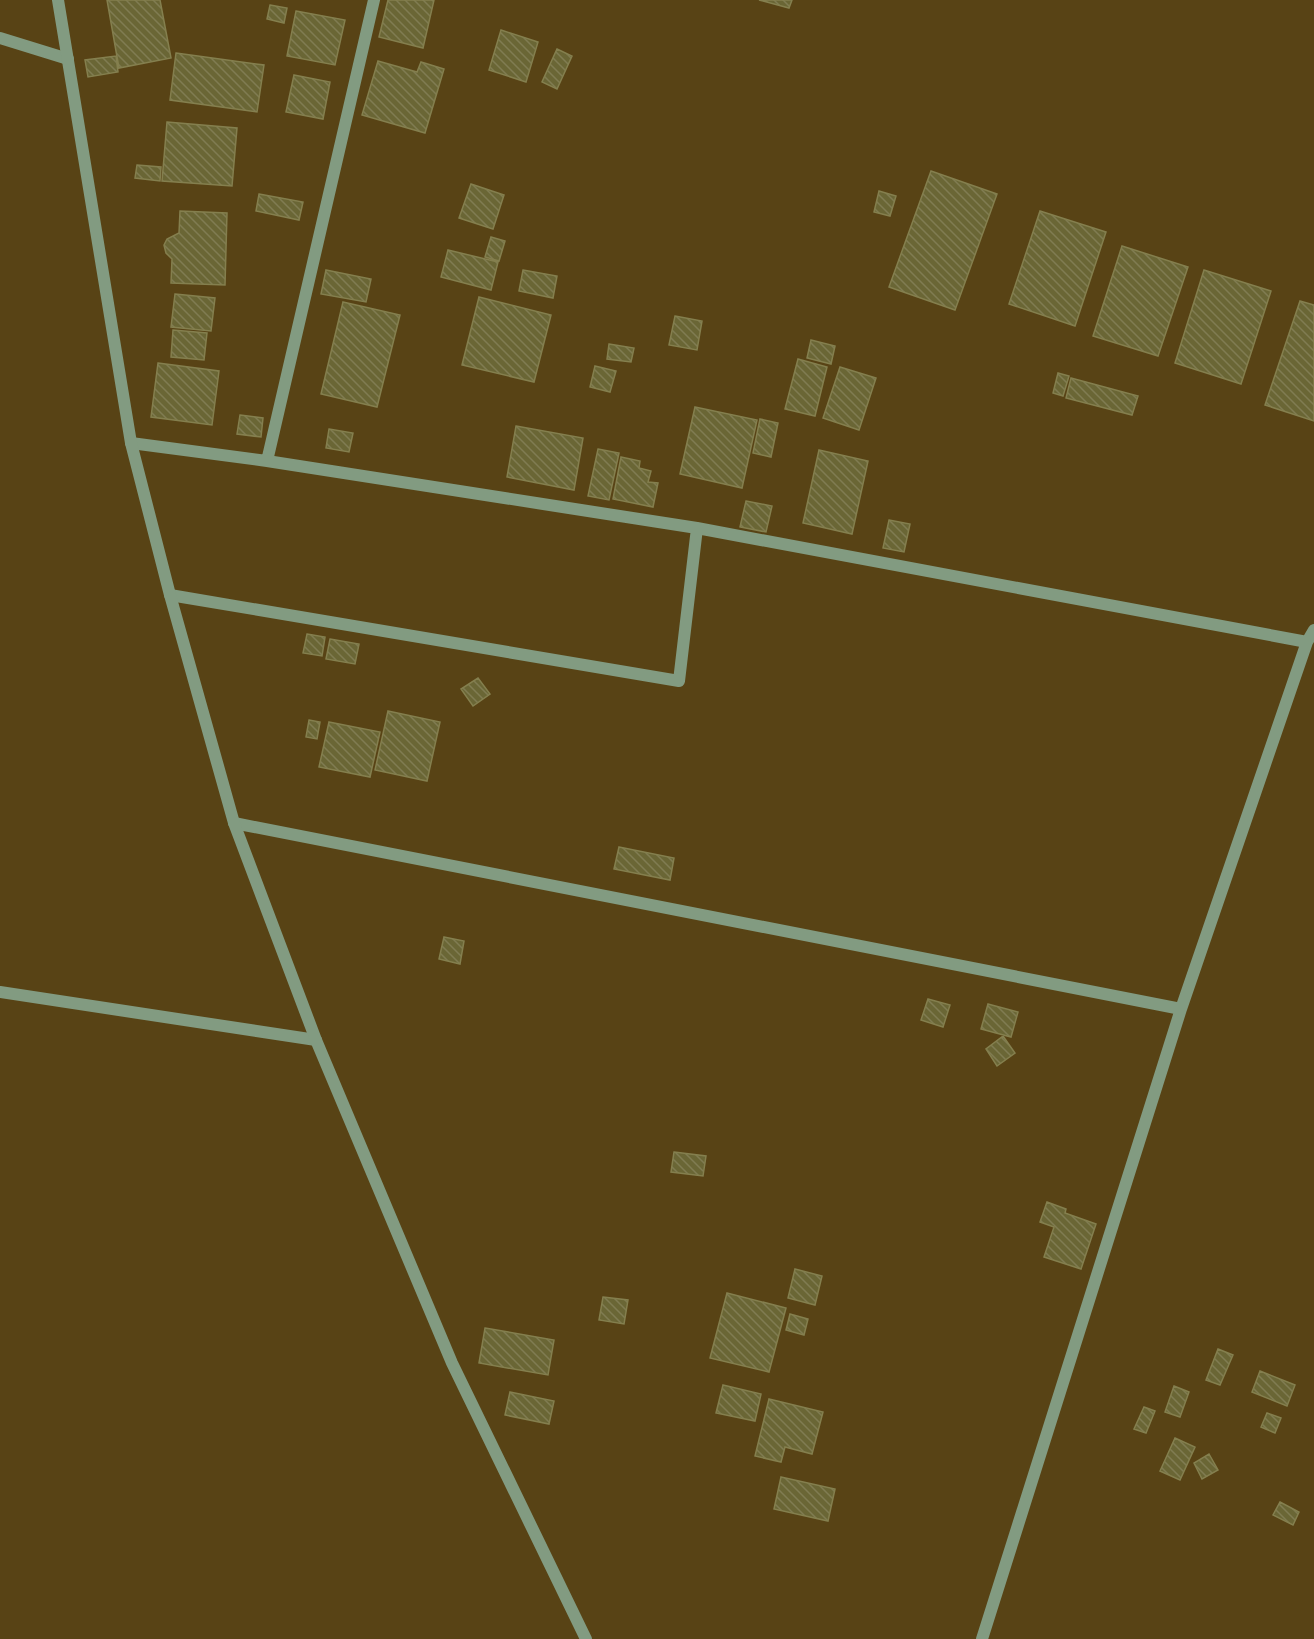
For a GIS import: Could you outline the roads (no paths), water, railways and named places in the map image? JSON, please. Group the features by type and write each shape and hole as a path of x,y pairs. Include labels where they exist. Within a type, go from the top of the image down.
{"street":[{"path":"58,0 131,443 170,596 234,823 316,1040 452,1363 586,1639"},
{"path":"267,461 374,0"},
{"path":"0,38 68,59"},
{"path":"131,443 267,461 697,528 1307,642"},
{"path":"170,596 679,681 697,528"},
{"path":"982,1639 1181,1009 1307,642 1314,630"},
{"path":"234,823 1181,1009"},
{"path":"0,992 316,1040"}]}
